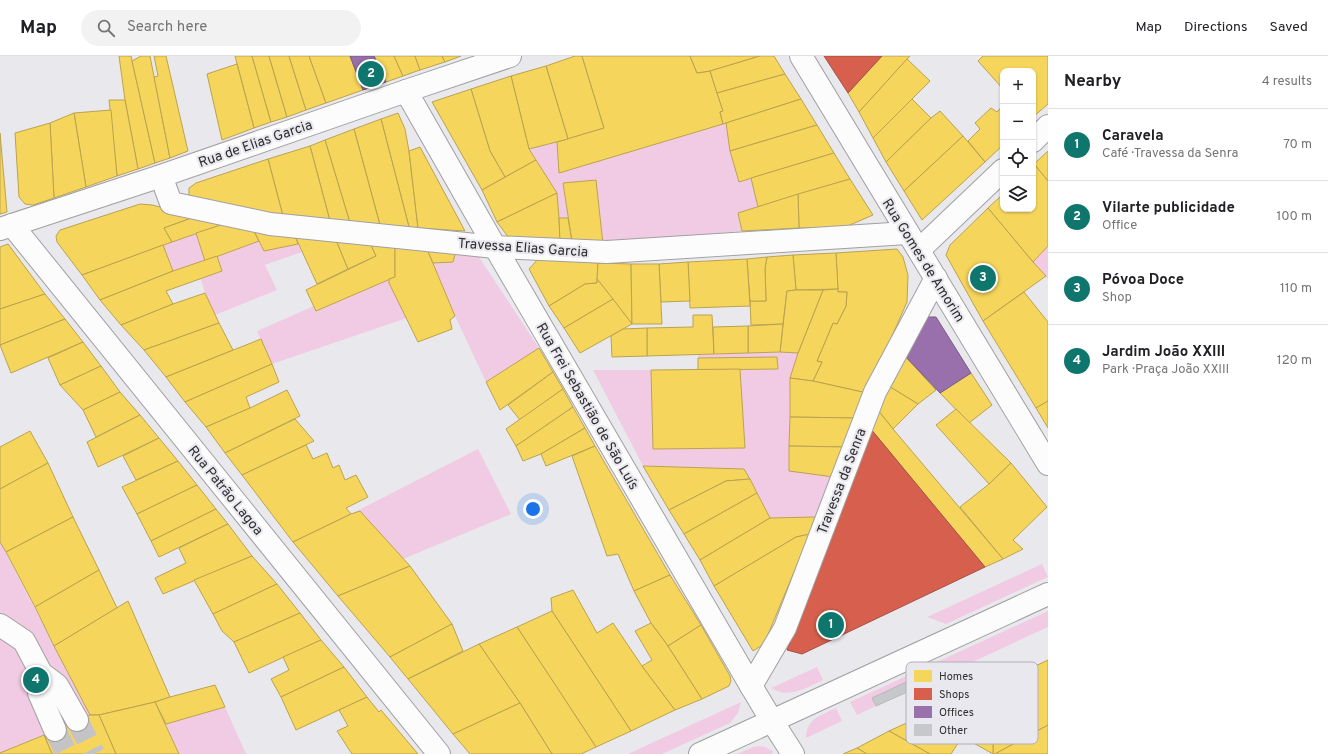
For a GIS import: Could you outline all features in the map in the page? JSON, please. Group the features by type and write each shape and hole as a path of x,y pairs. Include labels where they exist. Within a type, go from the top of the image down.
{"street":[{"name":"Rua de Elias Garcia","path":"6,227 161,176 510,56"},
{"name":"Rua Gomes de Amorim","path":"801,56 1048,464"},
{"name":"Rua Frei Sebastião de São Luís","path":"406,91 495,247 751,686 793,754"},
{"path":"1034,140 1048,126"},
{"path":"913,242 1000,172"},
{"name":"Travessa Elias Garcia","path":"161,176 171,203 194,208 270,224 495,247 607,252 913,242"},
{"name":"Rua Patrão Lagoa","path":"6,227 439,754"},
{"name":"Travessa da Senra","path":"751,686 785,628 875,392 936,278"},
{"path":"700,754 1048,594"},
{"path":"0,625 24,641 41,673 58,685 77,720"},
{"path":"41,673 39,693 55,730"}],"shaded area":[{"path":"726,123 730,151 739,182 751,178 758,207 738,213 742,231 603,244 596,180 563,183 568,218 559,218 557,193 529,149 557,142 559,172"},
{"path":"196,233 205,261 173,271 163,245"},
{"path":"259,241 264,251 298,244 302,252 265,265 277,290 215,315 205,293 201,279 222,271 217,256"},
{"path":"1048,246 1048,279 1033,262"},
{"path":"456,251 477,254 539,348 486,382 455,316 433,263 453,262"},
{"path":"389,279 389,284 407,318 272,364 257,331 314,306 317,311"},
{"path":"780,352 798,353 790,378 789,471 834,477 815,517 770,518 744,469 643,466 593,370 651,370 653,449 744,448 740,369 778,369 777,357 698,358 698,355"},
{"path":"478,449 511,514 403,559 360,511 351,514"},
{"path":"0,542 90,715 0,753"},
{"path":"1042,564 1048,577 946,624 927,617"},
{"path":"1048,611 1048,627 973,662 937,662"},
{"path":"817,667 823,680 810,686 797,691 784,693 771,688"},
{"path":"906,676 906,689 872,698 876,706 857,715 850,702"},
{"path":"741,702 738,713 730,723 662,754 628,754"},
{"path":"225,707 246,754 179,754 166,724"},
{"path":"836,708 842,721 806,738 809,726 815,718"},
{"path":"753,747 765,747 774,752 771,754 737,754"}],"building: Homes":[{"path":"119,56 131,56 155,163 138,169 125,100"},
{"path":"141,56 150,56 170,158 155,163 132,61"},
{"path":"154,56 166,56 188,151 170,158 154,77 158,76"},
{"path":"235,56 252,56 271,122 254,128"},
{"path":"252,56 269,56 287,117 271,122"},
{"path":"269,56 289,56 306,110 287,117"},
{"path":"289,56 309,56 326,103 306,110"},
{"path":"309,56 350,56 363,90 326,103"},
{"path":"374,56 394,56 403,76 386,82"},
{"path":"394,56 415,56 420,70 403,76"},
{"path":"415,56 442,56 445,62 420,70"},
{"path":"442,56 461,56 445,62"},
{"path":"575,56 582,56 604,128 568,139 546,66"},
{"path":"582,56 690,56 697,73 710,71 723,111 720,112 723,124 559,173 557,142 604,128"},
{"path":"690,56 760,56 710,71 697,73"},
{"path":"760,56 774,56 785,74 717,93 710,71"},
{"path":"882,56 910,56 859,112 848,93"},
{"path":"983,56 1048,56 1048,104 1036,114 1036,68 1000,68 1000,86 978,61"},
{"path":"907,59 930,81 873,138 859,112"},
{"path":"237,64 254,128 222,140 207,74"},
{"path":"546,66 568,139 529,149 511,76"},
{"path":"785,74 801,99 723,124 720,112 723,111 717,93"},
{"path":"511,76 529,149 536,160 505,177 490,151 471,89"},
{"path":"471,89 490,151 505,177 482,190 432,102"},
{"path":"801,99 817,125 730,151 726,123"},
{"path":"912,99 931,118 886,162 873,138"},
{"path":"109,100 125,100 138,169 117,176"},
{"path":"991,108 997,112 1000,108 1000,148 985,162 968,141 980,129 975,123"},
{"path":"111,110 117,176 86,187 74,113"},
{"path":"940,111 963,136 904,191 886,162"},
{"path":"74,113 86,187 54,198 50,123"},
{"path":"398,113 405,129 409,151 418,228 409,227 381,119"},
{"path":"381,119 409,227 380,225 354,129"},
{"path":"50,123 54,198 33,205 25,204 19,197 15,133"},
{"path":"817,125 834,153 739,182 730,151"},
{"path":"354,129 380,225 350,223 325,140"},
{"path":"0,133 7,212 0,214"},
{"path":"963,136 985,162 922,220 904,191"},
{"path":"325,140 350,223 330,221 310,146"},
{"path":"310,146 330,221 283,216 268,159"},
{"path":"420,147 465,231 418,228 409,151"},
{"path":"1048,151 1048,181 1036,166 1036,162"},
{"path":"834,153 850,179 758,207 751,178"},
{"path":"268,159 283,216 194,200 189,195 189,188 196,183"},
{"path":"536,160 557,193 497,222 482,190"},
{"path":"1036,166 1048,181 1048,246 1033,262 988,208 1000,197 1000,212 1036,212"},
{"path":"850,179 873,215 843,228 799,228 798,194"},
{"path":"596,180 603,244 572,242 563,183"},
{"path":"557,193 560,241 509,238 497,222"},
{"path":"798,194 799,228 742,231 738,213"},
{"path":"140,204 152,205 197,216 164,228 172,242 82,275 57,242 56,236 60,230"},
{"path":"988,208 1046,276 983,321 946,255 950,245"},
{"path":"197,216 230,222 172,242 164,228"},
{"path":"559,218 568,218 572,242 560,241"},
{"path":"230,222 252,227 259,241 205,261 196,233"},
{"path":"252,227 295,236 298,244 264,251"},
{"path":"295,236 336,240 348,269 317,284"},
{"path":"336,240 371,245 376,256 348,269"},
{"path":"8,244 45,294 0,309 0,247"},
{"path":"163,245 173,271 100,300 82,275"},
{"path":"371,245 395,246 395,277 316,311 306,290 376,256"},
{"path":"395,246 427,249 455,316 450,320 452,329 418,342 389,283 389,279 395,277"},
{"path":"427,249 456,251 453,262 433,263"},
{"path":"897,249 903,257 908,275 907,302 867,393 813,381 822,362 817,361 833,323 837,324 846,306 847,292 838,292 836,253"},
{"path":"836,253 838,289 796,290 793,255"},
{"path":"793,255 796,290 787,291 783,324 751,325 750,301 766,301 765,268 767,257"},
{"path":"217,256 222,271 166,291 173,304 121,325 100,300 173,271"},
{"path":"767,257 765,268 766,301 750,301 747,259"},
{"path":"538,259 598,263 597,283 585,284 549,306 529,269"},
{"path":"747,259 750,306 690,308 688,262"},
{"path":"688,262 690,301 661,302 659,264"},
{"path":"598,263 631,264 632,324 597,279"},
{"path":"631,264 659,264 662,324 632,324"},
{"path":"597,279 613,299 564,328 549,306 585,284 597,283"},
{"path":"838,289 838,292 847,292 846,306 837,324 833,323 817,361 822,362 813,381 790,378 798,353 823,290"},
{"path":"823,290 798,353 780,352 787,291"},
{"path":"1024,292 1048,322 1048,401 1036,408 983,321"},
{"path":"205,293 219,323 144,350 121,325 173,304"},
{"path":"45,294 65,319 0,345 0,309"},
{"path":"613,299 632,324 580,353 564,328"},
{"path":"693,315 712,315 714,354 647,356 647,328 693,327"},
{"path":"65,319 83,342 11,373 0,345"},
{"path":"219,323 233,350 166,377 144,350"},
{"path":"783,324 780,352 748,353 748,326"},
{"path":"748,326 748,353 714,354 713,327"},
{"path":"647,328 647,356 612,357 611,336 623,329"},
{"path":"261,339 272,364 185,402 166,377"},
{"path":"83,342 101,366 60,385 48,358"},
{"path":"539,348 553,372 500,410 486,382"},
{"path":"904,355 936,390 918,404 887,385"},
{"path":"777,357 778,369 698,370 698,358"},
{"path":"272,364 279,382 246,397 250,408 206,427 185,402"},
{"path":"101,366 120,392 83,410 60,385"},
{"path":"740,369 745,448 653,449 651,370"},
{"path":"553,372 563,389 520,420 508,405"},
{"path":"971,373 992,405 969,423 940,393"},
{"path":"790,378 813,381 867,393 856,418 790,417"},
{"path":"887,385 918,404 893,429 877,409"},
{"path":"563,389 573,407 516,446 506,429"},
{"path":"287,390 300,416 225,453 206,427 250,408"},
{"path":"120,392 140,415 96,437 83,410"},
{"path":"1048,401 1048,428 1036,408"},
{"path":"573,407 585,428 541,454 523,461 516,446"},
{"path":"877,409 1003,559 985,567 870,428"},
{"path":"956,409 1011,463 989,484 936,425"},
{"path":"140,415 159,438 98,467 87,442"},
{"path":"790,417 856,418 845,447 789,446"},
{"path":"295,419 314,441 242,475 225,453"},
{"path":"585,428 595,446 546,466 541,454"},
{"path":"30,431 48,463 0,489 0,447"},
{"path":"159,438 178,461 136,480 123,456"},
{"path":"306,445 313,459 327,453 333,468 339,465 345,480 356,475 368,497 346,508 351,514 293,542 242,475"},
{"path":"595,446 670,575 634,591 618,554 607,556 572,456"},
{"path":"789,446 845,447 834,477 789,471"},
{"path":"178,461 197,485 137,514 122,487"},
{"path":"48,463 73,517 6,552 0,542 0,489"},
{"path":"1011,463 1047,507 1013,540 1023,549 1003,559 960,507 989,484"},
{"path":"643,466 744,469 750,479 726,481 669,510"},
{"path":"750,479 757,493 684,534 669,510 726,481"},
{"path":"197,485 216,509 151,541 137,514"},
{"path":"757,493 770,518 700,560 684,534"},
{"path":"216,509 228,524 159,557 151,541"},
{"path":"360,511 410,566 338,596 293,542"},
{"path":"73,517 99,570 35,607 6,552"},
{"path":"815,517 810,534 796,537 714,586 700,560 770,518"},
{"path":"228,524 252,556 163,594 155,578 186,563 179,548"},
{"path":"810,534 764,644 753,651 714,586 796,537"},
{"path":"252,556 277,584 213,614 194,580"},
{"path":"410,566 452,624 390,657 338,596"},
{"path":"99,570 117,608 54,646 35,607"},
{"path":"670,575 701,625 668,646 651,623 634,591"},
{"path":"277,584 300,613 234,642 222,631 213,614"},
{"path":"573,590 597,633 613,623 642,666 675,710 631,731 552,611 551,598"},
{"path":"128,601 170,697 99,715 90,715 54,646"},
{"path":"552,611 631,731 596,747 517,627"},
{"path":"300,613 321,640 249,673 234,642"},
{"path":"651,623 668,646 702,699 675,710 642,666 652,660 635,631"},
{"path":"452,624 463,651 408,679 390,657"},
{"path":"701,625 730,676 731,681 729,686 702,699 668,646"},
{"path":"517,627 596,747 581,754 552,754 520,703 479,644"},
{"path":"321,640 344,667 281,697 271,679 289,670 283,657"},
{"path":"479,644 520,703 453,734 408,679"},
{"path":"1048,660 1048,725 1038,730 1038,665"},
{"path":"344,667 367,697 296,730 281,697"},
{"path":"215,685 225,707 166,724 155,702"},
{"path":"367,697 379,712 381,710 418,754 352,754 337,731 348,726 339,710"},
{"path":"155,702 179,754 116,754 99,715"},
{"path":"520,703 552,754 470,754 453,734"},
{"path":"90,715 99,715 116,754 52,754 44,735"},
{"path":"906,723 906,741 889,731"},
{"path":"1048,725 1048,754 995,754 1013,744 1038,744 1038,730"},
{"path":"889,731 906,741 906,744 912,744 930,754 867,754 857,748"},
{"path":"44,735 52,754 0,754 0,753"},
{"path":"912,744 957,744 951,754 930,754"},
{"path":"975,744 993,744 993,754"},
{"path":"993,744 1013,744 995,754 993,754"},
{"path":"857,748 867,754 843,754"}],"building: Shops":[{"path":"824,56 882,56 848,93"},
{"path":"870,428 985,567 802,654 787,650"}],"building: Offices":[{"path":"350,56 374,56 386,82 363,90"},
{"path":"923,317 936,317 971,373 940,393 904,355"}],"building: Other":[{"path":"906,682 906,693 876,706 872,698"}],"tunnel":[{"path":"77,720 94,754"},
{"path":"55,730 67,754"}],"place":[{"name":"Vilarte publicidade","path":"371,74"},
{"name":"Póvoa Doce","path":"983,278"},
{"name":"Caravela","path":"831,625"},
{"name":"Jardim João XXIII","path":"36,680"}]}
